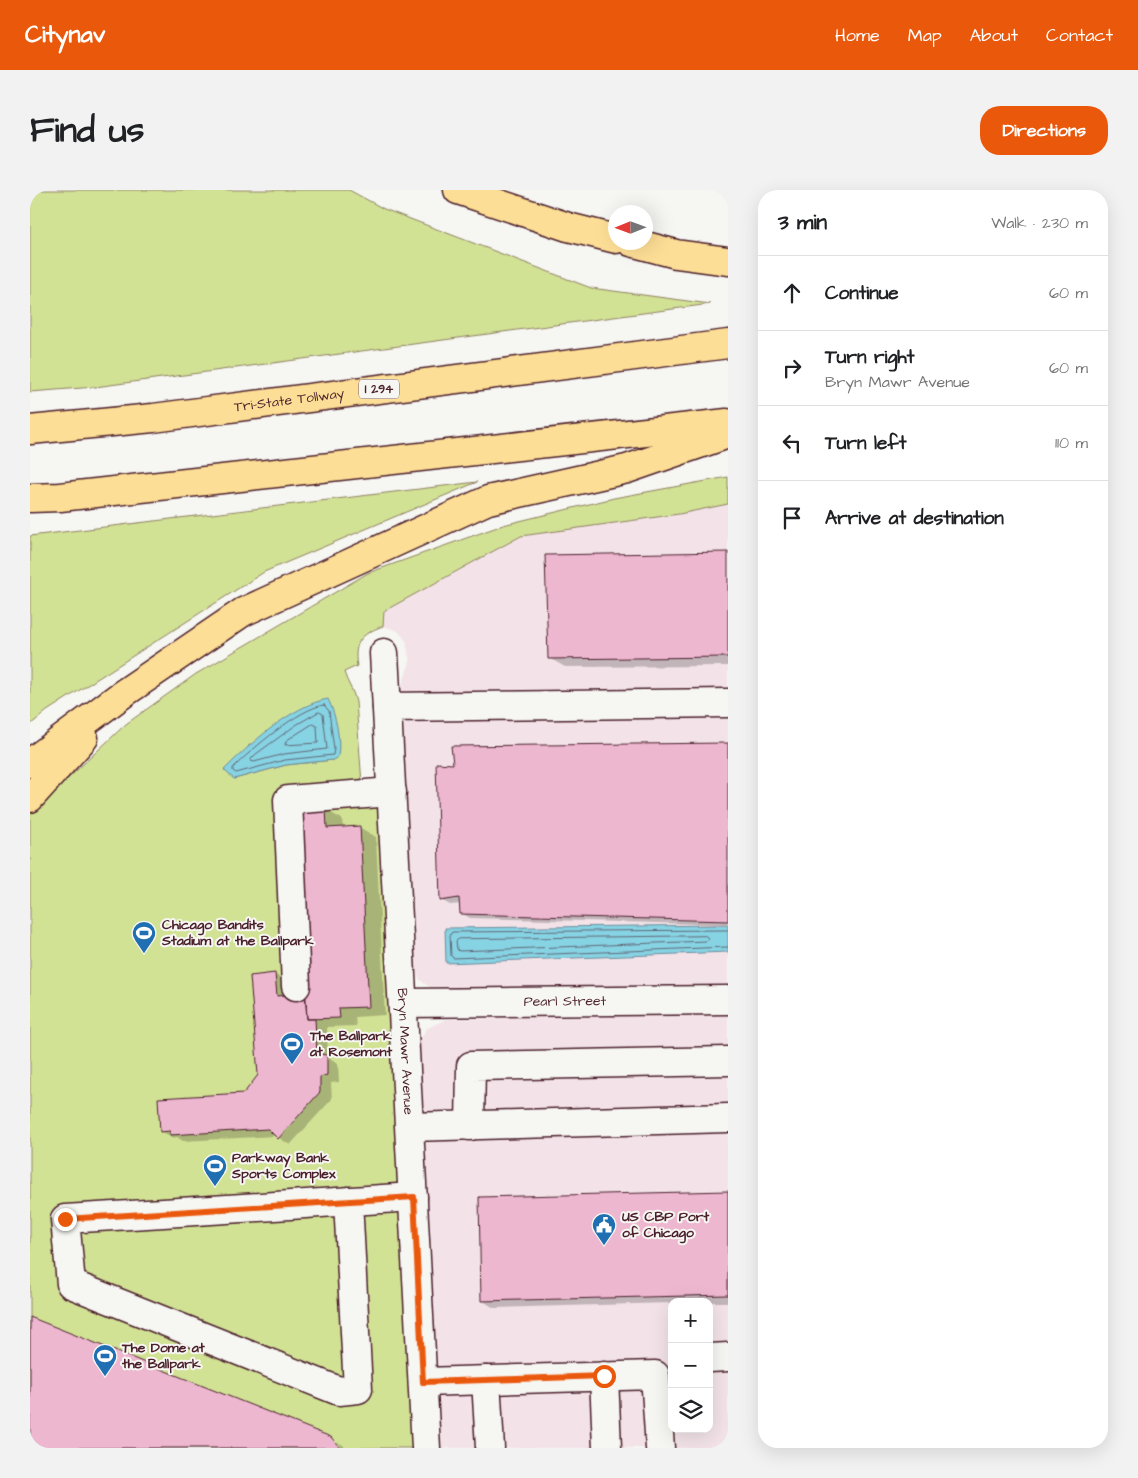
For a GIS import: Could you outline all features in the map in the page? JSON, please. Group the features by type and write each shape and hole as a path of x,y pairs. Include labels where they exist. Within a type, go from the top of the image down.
{"highway":[{"path":"458,190 568,227 608,237"},
{"path":"653,248 676,254 728,261"},
{"name":"Tri-State Tollway","path":"30,430 153,418 728,344"},
{"path":"30,498 60,497 728,423"},
{"path":"30,763 124,693 243,612 488,500 628,469 728,434"},
{"path":"30,798 124,693"}],"street":[{"name":"Bryn Mawr Avenue","path":"384,653 404,1003 426,1448"},
{"path":"387,707 728,703"},
{"path":"296,986 288,800 392,792"},
{"name":"Pearl Street","path":"404,1003 728,1000"},
{"path":"470,1126 471,1066 728,1061"},
{"path":"410,1127 728,1118"},
{"path":"348,1201 358,1389 340,1390 71,1284 65,1219 348,1201 414,1197"},
{"path":"713,1358 728,1357"},
{"path":"423,1382 604,1376 664,1368 660,1448"},
{"path":"604,1376 607,1448"},
{"path":"486,1380 490,1448"}],"shaded area":[{"path":"728,504 728,986 435,991 420,980 412,961 399,693 410,662 406,641 398,631 383,626 384,611 521,536 679,514"},
{"path":"728,1014 728,1448 438,1448 417,1045 426,1029 446,1019"}],"green space":[{"path":"30,190 349,190 384,209 591,288 710,304 95,387 30,392"},
{"name":"Parkway Bank Sports Complex","path":"728,477 728,504 679,514 521,536 384,611 383,626 369,632 360,640 356,651 357,666 344,672 356,702 362,784 378,783 414,1448 30,1448 30,814 126,724 196,674 368,573 503,525 614,498","holes":["249,745 333,760 286,765 234,779"]},
{"path":"477,482 264,572 47,711 30,725 30,536"}],"water":[{"path":"328,699 337,727 338,757 333,760 286,765 234,779 224,770 272,727 300,709"},
{"path":"728,925 728,952 446,963 445,928"}],"building":[{"path":"728,552 728,657 548,659 545,555"},
{"path":"728,743 728,921 460,914 459,898 440,901 436,763 453,764 451,746"},
{"path":"326,809 327,828 360,826 369,1007 339,1008 340,1018 307,1019 296,811"},
{"name":"The Ballpark at Rosemont","path":"275,973 277,996 305,993 307,1019 315,1019 317,1054 327,1055 327,1075 320,1077 320,1092 278,1139 268,1129 170,1135 170,1131 160,1132 158,1098 244,1093 258,1075 250,976"},
{"name":"US CBP Port of Chicago","path":"728,1191 728,1295 481,1301 479,1197"},
{"name":"The Dome at the Ballpark","path":"30,1317 331,1437 340,1448 30,1448"}],"place":[{"name":"Chicago Bandits Stadium at the Ballpark","path":"144,954"},
{"name":"The Ballpark at Rosemont","path":"292,1065"},
{"name":"Parkway Bank Sports Complex","path":"215,1187"},
{"name":"US CBP Port of Chicago","path":"604,1246"},
{"name":"The Dome at the Ballpark","path":"105,1377"}],"route":[{"path":"65,1219 414,1197 423,1382 604,1376"}]}
